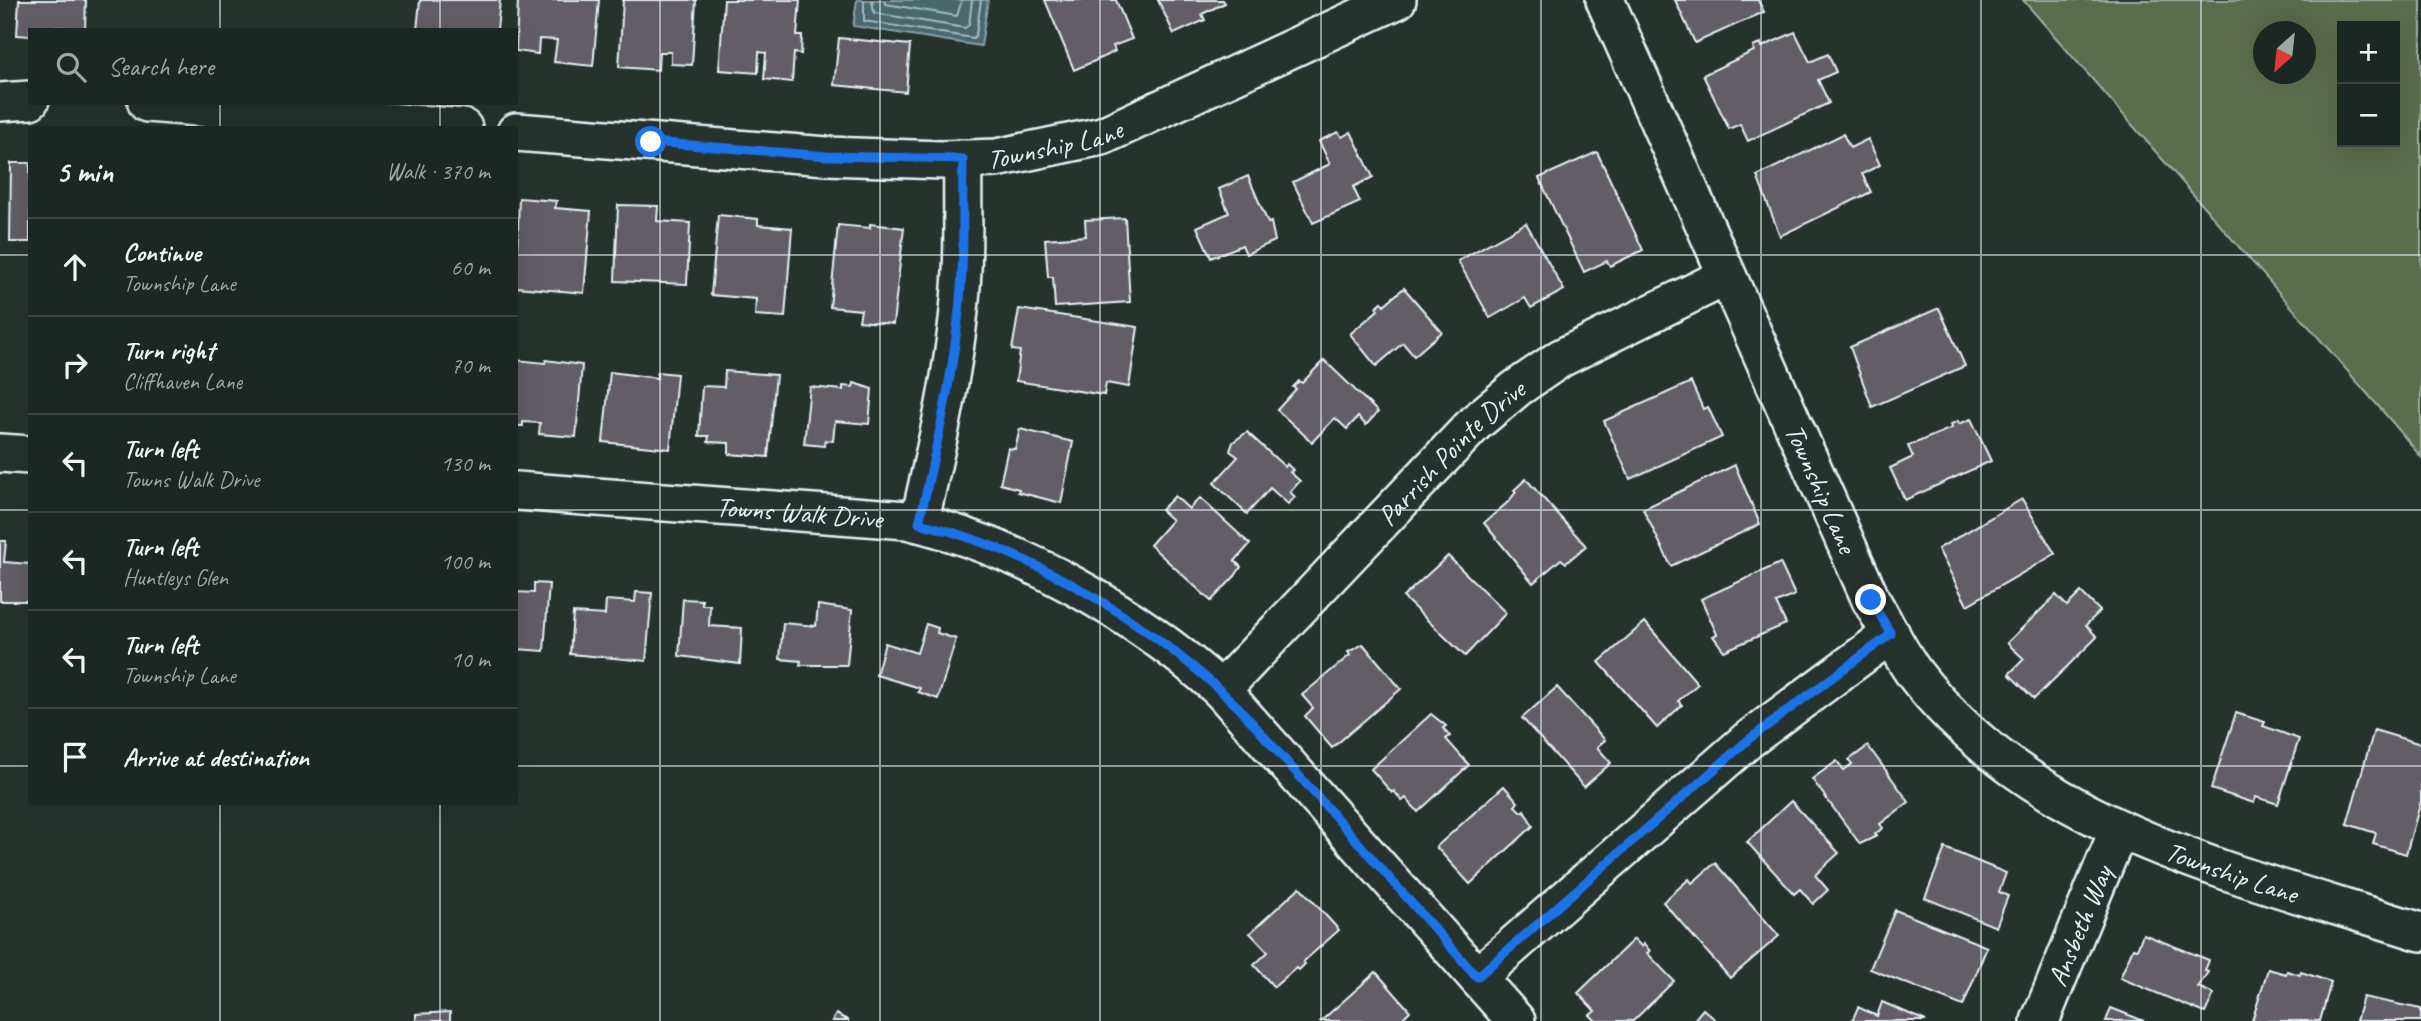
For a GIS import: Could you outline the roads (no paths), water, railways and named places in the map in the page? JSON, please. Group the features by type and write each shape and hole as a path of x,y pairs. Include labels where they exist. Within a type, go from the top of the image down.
{"street":[{"name":"Township Lane","path":"518,132 827,156 996,158 1102,136 1397,0"},
{"name":"Township Lane","path":"1605,0 1871,600 1914,672 1974,735 2021,774 2073,807 2167,850 2421,932"},
{"path":"0,102 28,100"},
{"path":"172,105 438,126"},
{"path":"919,523 937,444 957,328 962,272 963,159"},
{"name":"Parrish Pointe Drive","path":"1221,690 1475,423 1517,388 1561,358 1727,276"},
{"path":"0,453 28,455"},
{"name":"Towns Walk Drive","path":"518,491 919,523 976,542 1052,574 1154,638 1200,671 1221,690 1516,1021"},
{"path":"1477,977 1748,740 1891,634"},
{"name":"Ansbeth Way","path":"2040,1021 2119,830"}],"water":[{"path":"857,0 988,0 981,46 853,26"}]}
